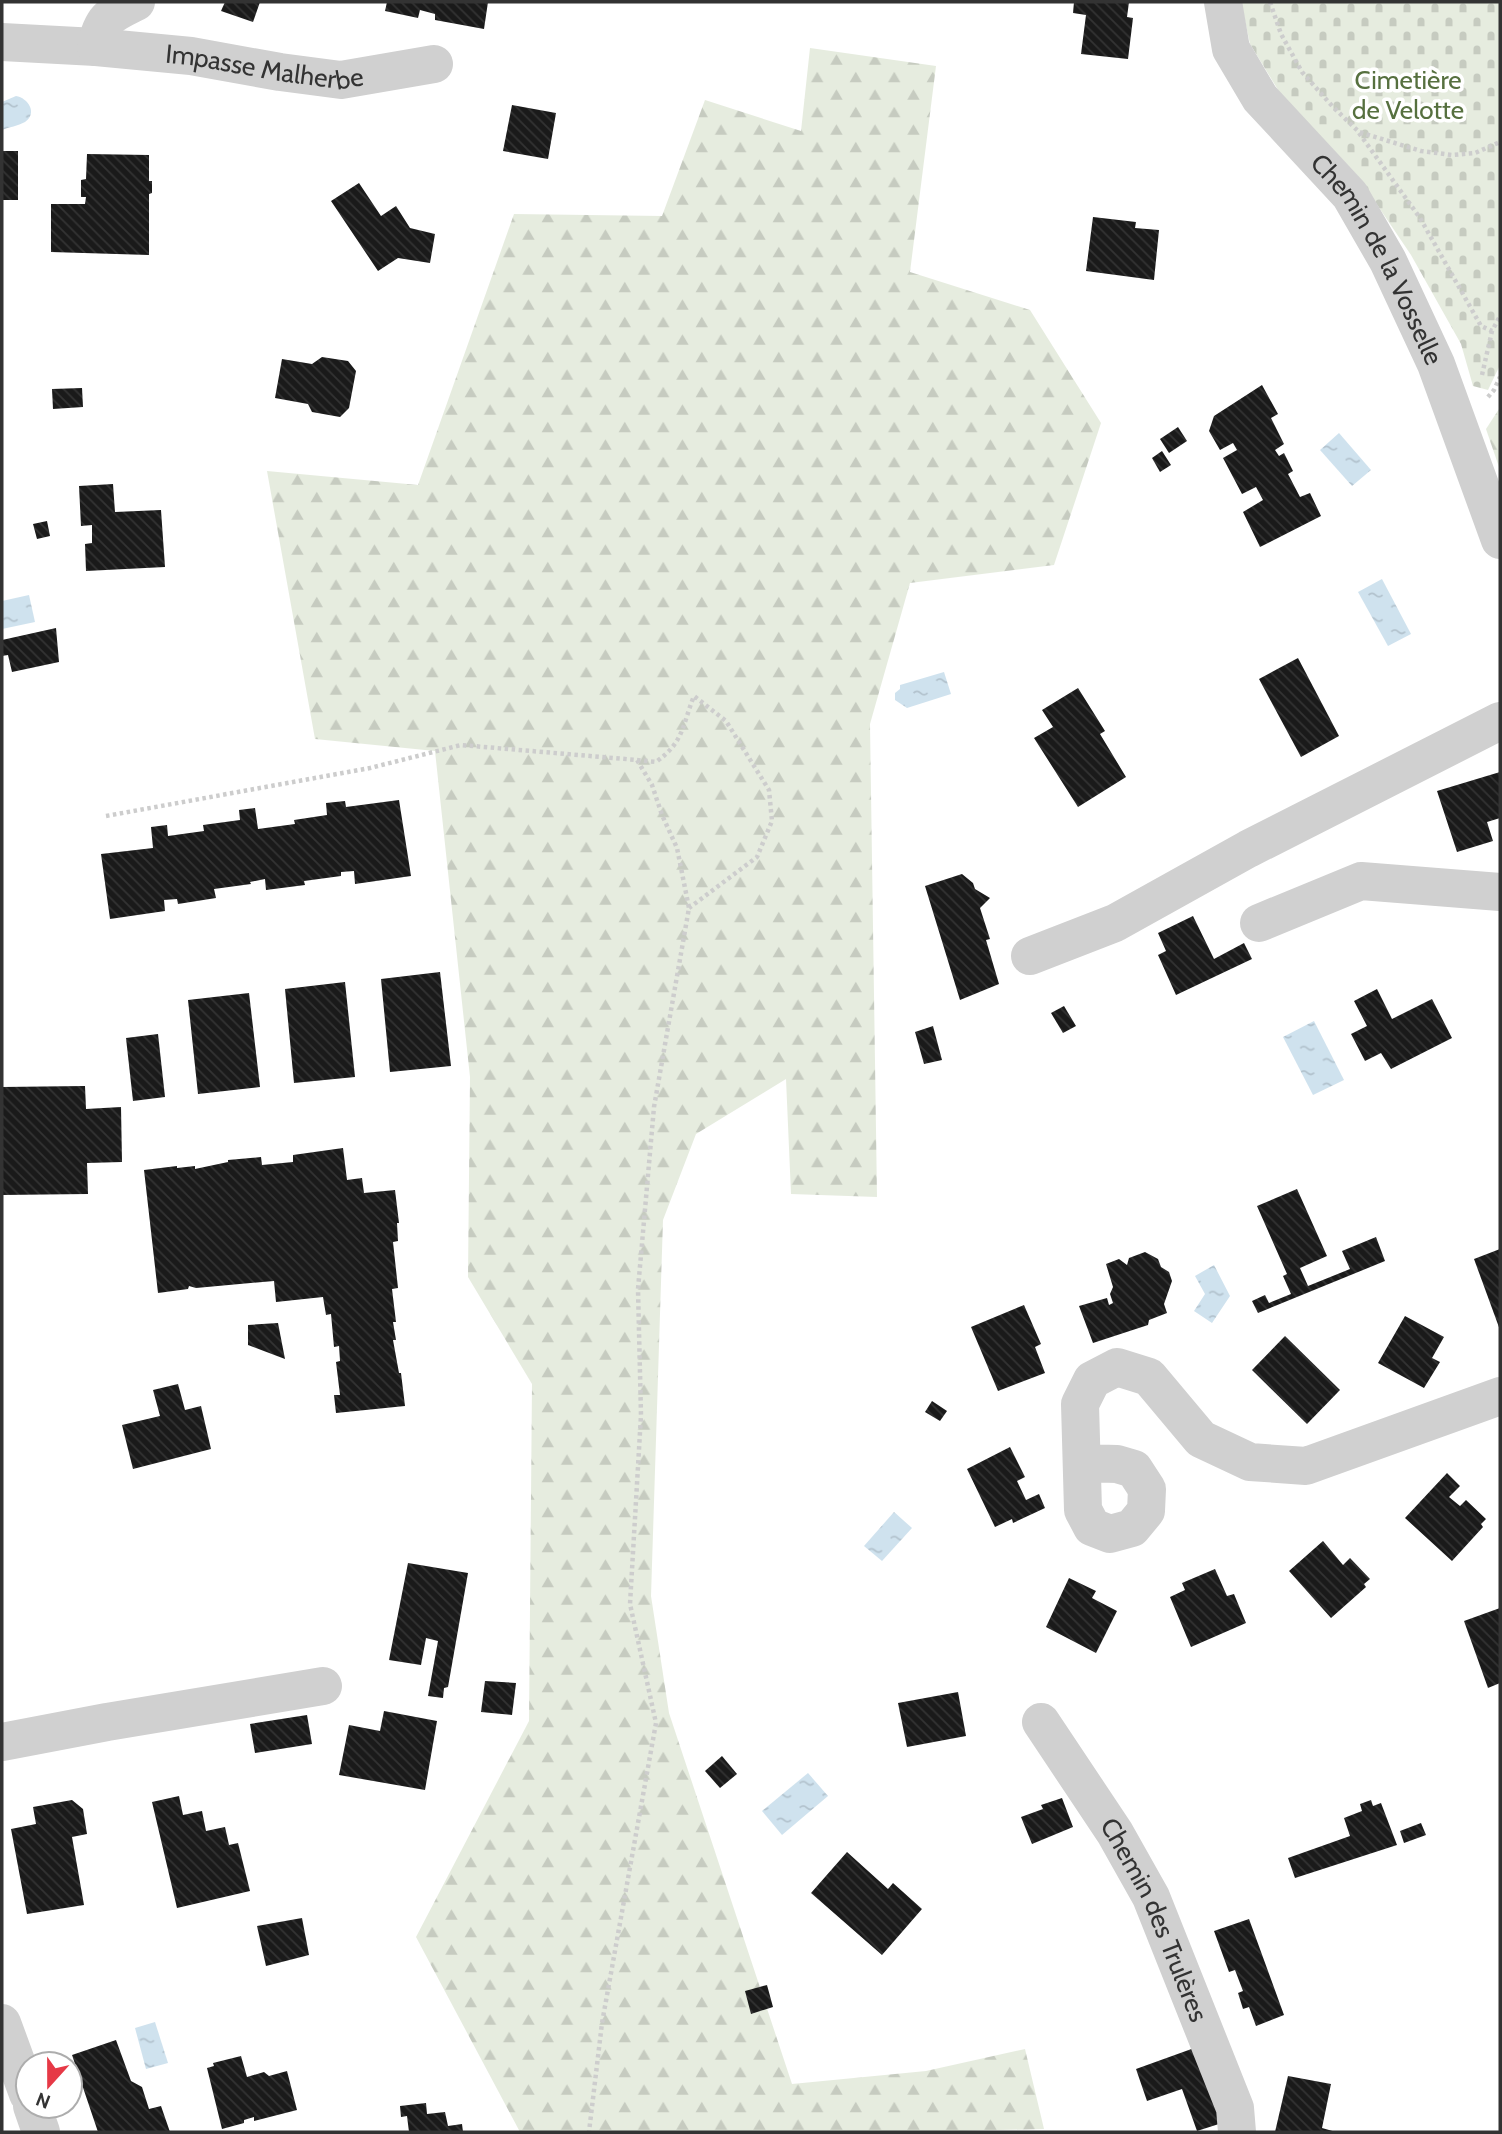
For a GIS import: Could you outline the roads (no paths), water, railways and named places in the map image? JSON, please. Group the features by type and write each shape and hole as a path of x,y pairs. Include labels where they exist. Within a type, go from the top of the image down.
{"street":[{"path":"96,47 100,29 107,18 136,2"},
{"name":"Chemin de la Vosselle","path":"1223,2 1231,49 1260,99 1350,195 1388,261 1436,364 1500,540"},
{"name":"Impasse Malherbe","path":"2,41 191,56 280,72 341,79 434,64"},
{"path":"1030,956 1115,923 1248,849 1500,721"},
{"path":"1259,923 1361,881 1500,892"},
{"path":"1082,1463 1080,1404 1092,1380 1117,1367 1149,1377 1201,1439 1250,1462 1306,1466 1500,1396"},
{"path":"2,1742 107,1721 323,1686"},
{"name":"Chemin des Trulères","path":"1041,1722 1115,1833 1151,1897 1235,2108 1237,2132"},
{"path":"2,2023 14,2056"}],"water":[{"path":"16,96 28,103 31,114 25,122 2,130 2,102"},
{"path":"1339,433 1371,470 1352,486 1320,450"},
{"path":"1382,579 1411,634 1388,646 1358,592"},
{"path":"29,595 35,622 2,629 2,601"},
{"path":"944,672 951,694 907,708 895,700 895,693 900,689 900,685"},
{"path":"1314,1021 1344,1080 1313,1095 1283,1037"},
{"path":"1214,1265 1230,1296 1212,1323 1194,1311 1205,1294 1195,1276"},
{"path":"894,1512 912,1528 882,1561 864,1546"},
{"path":"808,1773 828,1796 782,1835 762,1811"},
{"path":"155,2022 168,2063 146,2069 135,2028"}],"park label":[{"name":"Cimetière de Velotte","path":"1408,95"}]}
